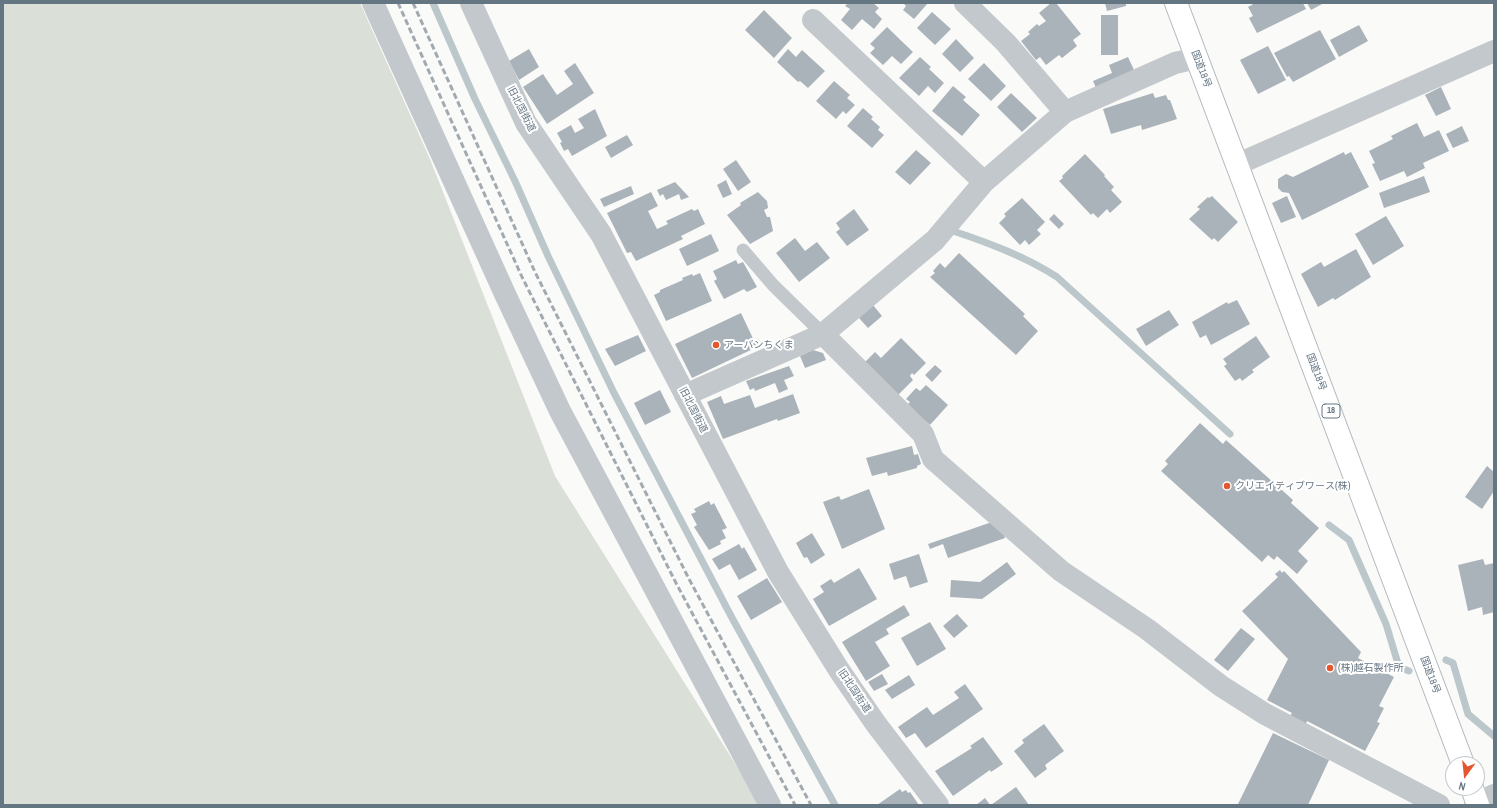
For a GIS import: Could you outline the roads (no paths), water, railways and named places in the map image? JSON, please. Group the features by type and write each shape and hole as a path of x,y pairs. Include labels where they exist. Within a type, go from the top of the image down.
{"highway":[{"name":"国道18号","path":"1176,3 1460,756"}],"street":[{"path":"373,3 405,76 560,410 770,805"},
{"name":"旧北国街道","path":"470,3 526,123 601,234 782,579 839,670 876,724 938,805"},
{"path":"965,3 1006,43 1065,112"},
{"path":"813,20 984,182"},
{"path":"1238,164 1494,51"},
{"path":"685,395 823,334 934,240 984,182 1065,112 1175,63 1197,58"},
{"path":"823,334 923,434 933,459 1061,571 1147,629 1221,686 1265,714 1439,805"}],"lane":[{"path":"743,250 773,285 823,334"}],"waterway":[{"path":"433,3 475,99 614,393 731,616 835,805"},
{"path":"956,232 983,241 1033,263 1057,277 1230,434"},
{"path":"1329,525 1349,540 1386,624 1399,667 1409,671"},
{"path":"1446,660 1453,663 1468,714 1494,736"}],"railway":[{"path":"398,3 522,277 676,583 795,805"},
{"path":"413,3 535,272 689,579 811,805"}],"place":[{"name":"アーバンちくま","path":"716,345"},
{"name":"クリエイティブワース(株)","path":"1227,486"},
{"name":"(株)越石製作所","path":"1330,668"}]}
